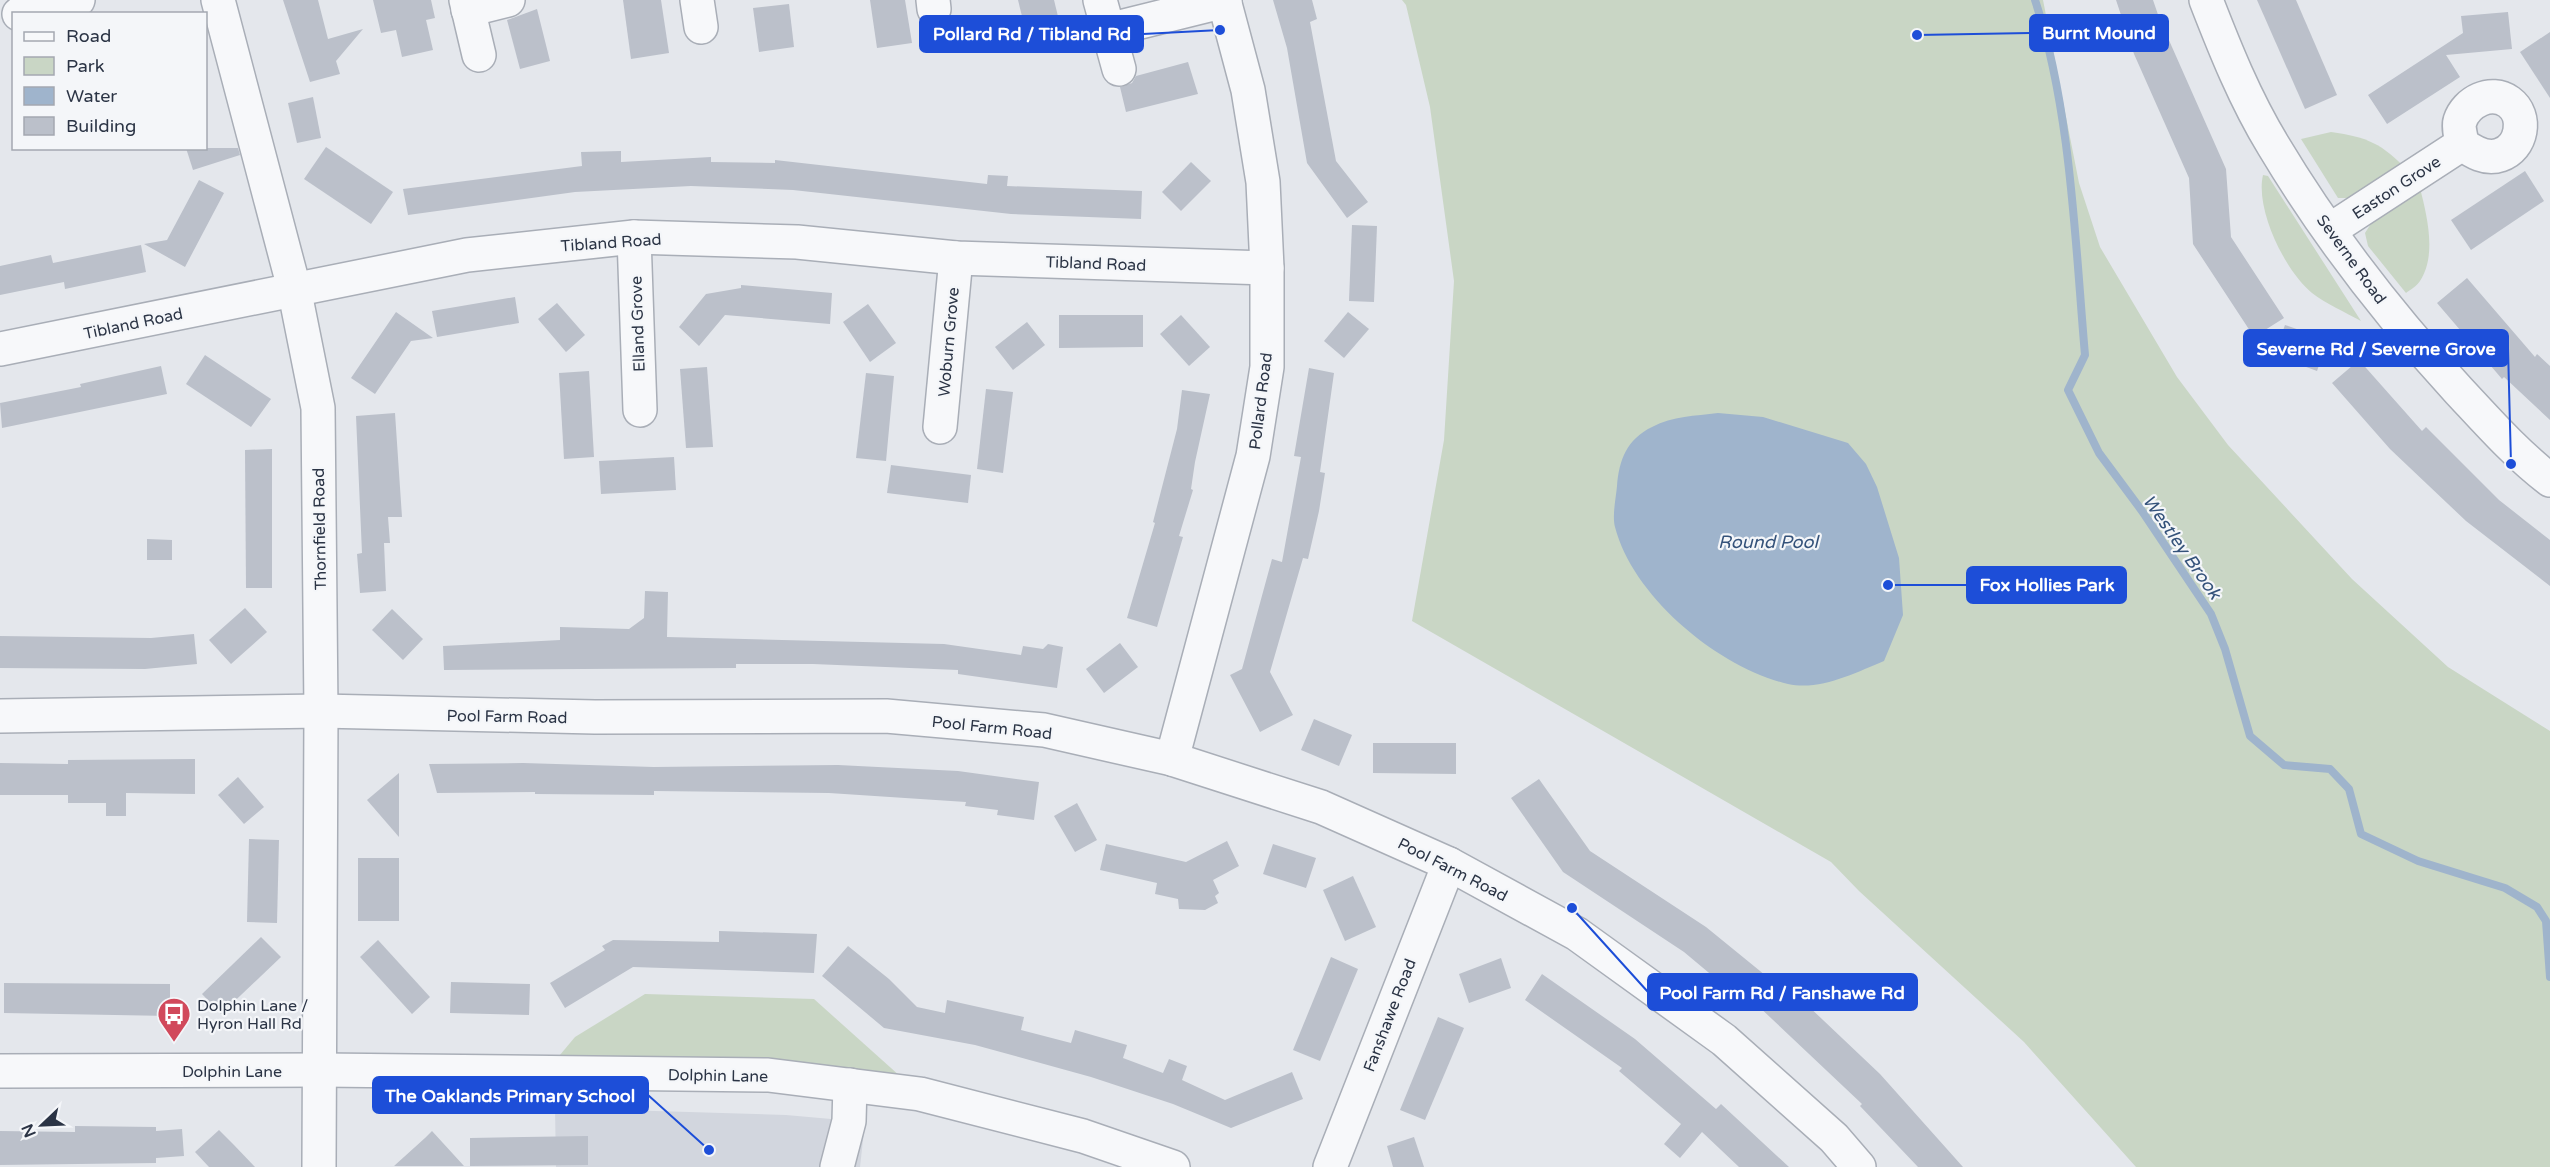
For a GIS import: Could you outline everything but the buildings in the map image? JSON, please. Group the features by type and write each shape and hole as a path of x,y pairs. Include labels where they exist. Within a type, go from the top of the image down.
{"street":[{"path":"31,12 78,0"},
{"name":"Thornfield Road","path":"218,0 294,288 318,408 321,711 319,1167"},
{"path":"479,55 467,5 508,0"},
{"name":"Pollard Road","path":"1119,69 1104,15 1225,0 1248,90 1263,182 1267,268 1267,367 1253,456 1172,759"},
{"name":"Severne Road","path":"2206,0 2231,65 2272,144 2330,230 2393,315 2440,371 2522,459 2550,480"},
{"name":"Easton Grove","path":"2330,230 2462,144"},
{"name":"Tibland Road","path":"0,349 467,255 634,237 796,242 956,258 1267,268"},
{"name":"Elland Grove","path":"634,237 640,410"},
{"name":"Woburn Grove","path":"940,427 956,258"},
{"name":"Pool Farm Road","path":"0,716 321,711 595,717 886,716 1044,730 1172,759 1321,807 1449,864 1577,934 1724,1040 1834,1138 1859,1167"},
{"name":"Fanshawe Road","path":"1330,1167 1449,864"},
{"name":"Dolphin Lane","path":"0,1071 321,1070 768,1075 920,1094 1083,1136 1173,1167"},
{"path":"837,1167 849,1121 850,1085"}],"shaded area":[{"path":"555,1108 786,1115 865,1122 860,1167 556,1167"}],"green space":[{"path":"1402,0 2043,0 2079,183 2100,247 2177,377 2228,445 2352,579 2448,667 2550,731 2550,1167 2136,1167 2024,1042 1859,891 1831,862 1412,621 1444,440 1454,281 1430,107 1406,5"},
{"path":"2331,132 2355,136 2374,143 2407,170 2353,198 2338,198 2301,139"},
{"path":"2263,175 2268,176 2361,321 2312,293 2292,270 2274,239 2263,205"},
{"path":"2420,188 2429,235 2428,259 2420,281 2406,293 2368,246 2365,233 2372,222"},
{"path":"645,994 814,999 920,1094 544,1074 575,1037"}],"water":[{"name":"Round Pool","path":"1718,413 1763,417 1848,443 1866,464 1877,487 1899,558 1903,615 1884,661 1837,680 1812,685 1788,684 1761,676 1734,663 1682,626 1659,603 1640,579 1625,553 1614,522 1618,476 1622,459 1636,438 1660,423 1684,417"}],"waterway":[{"name":"Westley Brook","path":"2035,0 2057,85 2074,221 2085,355 2068,390 2099,453 2142,511 2211,614 2225,649 2250,736 2284,765 2330,769 2349,789 2361,834 2418,861 2505,888 2537,907 2546,921 2550,977"}],"place":[{"name":"Pollard Rd / Tibland Rd","path":"1220,30"},
{"name":"Burnt Mound","path":"1917,35"},
{"name":"Severne Rd / Severne Grove","path":"2511,464"},
{"name":"Fox Hollies Park","path":"1888,585"},
{"name":"Pool Farm Rd / Fanshawe Rd","path":"1572,908"},
{"name":"Dolphin Lane / Hyron Hall Rd","path":"174,1043"},
{"name":"The Oaklands Primary School","path":"709,1150"}]}
